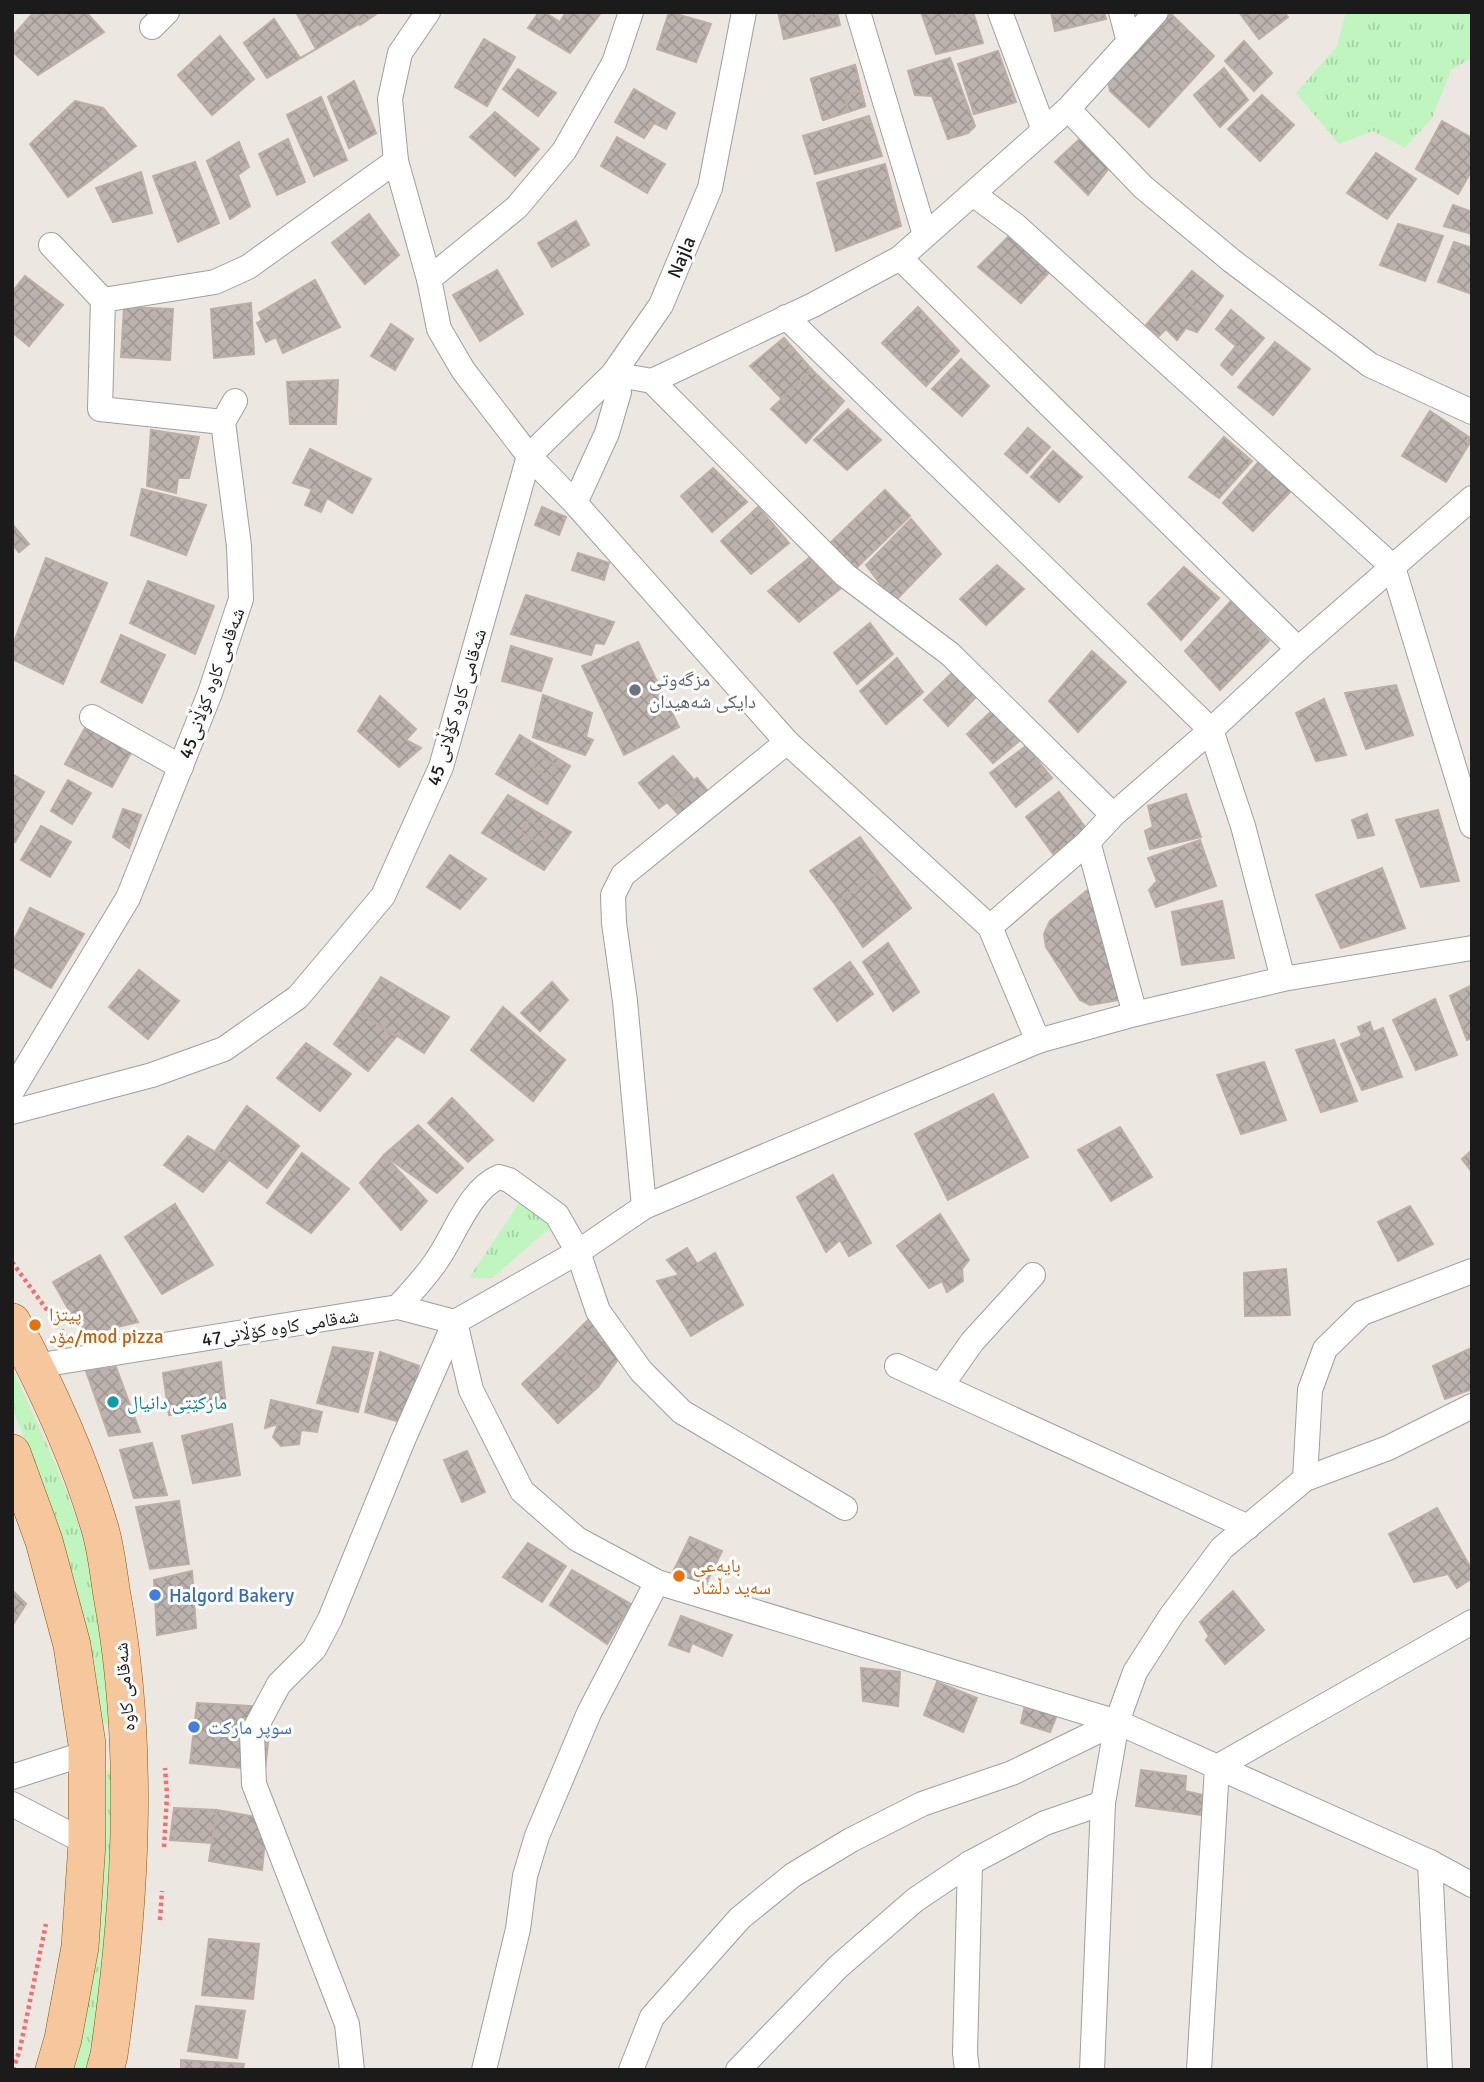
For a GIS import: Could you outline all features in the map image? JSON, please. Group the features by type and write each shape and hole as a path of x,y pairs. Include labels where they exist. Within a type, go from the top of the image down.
{"main road":[{"name":"شەقامی کاوە","path":"12,1322 63,1427 99,1524 119,1633 130,1745 130,1846 122,1960 105,2070"},
{"path":"12,1453 44,1541 72,1645 87,1753 87,1843 80,1947 63,2039 54,2070"},
{"path":"87,1753 130,1745"}],"street":[{"path":"428,12 400,54 390,99 396,160 429,279 439,329 463,370 530,456 575,503 786,742 990,927 1038,1041"},
{"path":"429,279 517,207 564,151 614,62 631,12"},
{"name":"Najla","path":"530,456 613,374 661,305 710,188 744,12"},
{"path":"858,12 925,236"},
{"path":"1000,12 1044,130"},
{"path":"1121,12 1129,41"},
{"path":"652,381 813,305 900,258 1068,109 1156,12"},
{"path":"1068,109 1143,187 1253,277 1370,365 1472,412"},
{"path":"51,245 103,300 215,282 248,267 396,160"},
{"path":"973,194 1015,225 1393,567 1472,827"},
{"path":"900,258 1298,649"},
{"name":"شەقامی کاوە کۆڵانی45","path":"12,1091 128,898 210,693 241,599 229,411 100,409 103,300"},
{"path":"786,317 1211,730 1243,826 1283,979"},
{"path":"575,503 607,433 619,392 613,374 652,381 845,575 950,654 1113,815"},
{"name":"شەقامی کاوە کۆڵانی 45","path":"12,1112 152,1075 224,1049 298,997 383,896 441,767 530,456"},
{"path":"990,927 1088,842 1113,815 1211,730 1298,649 1472,498"},
{"path":"92,717 181,767"},
{"path":"643,1207 613,895 623,875 786,742"},
{"path":"1088,842 1135,1014"},
{"path":"352,2070 347,2025 254,1784 252,1734 279,1684 314,1649 330,1619 403,1440 455,1322 578,1252 643,1207 1038,1041 1135,1014 1283,979 1472,948"},
{"path":"398,1307 437,1261 480,1190 499,1177 557,1215 578,1252 598,1311 641,1371 682,1412 845,1508"},
{"path":"1305,1479 1310,1390 1325,1349 1362,1313 1472,1271"},
{"path":"941,1386 972,1342 1033,1275"},
{"name":"شەقامی کاوە کۆڵانی47","path":"35,1366 398,1307 455,1322"},
{"path":"455,1322 471,1390 522,1491 577,1539 657,1582 1118,1723 1430,1862 1472,1885"},
{"path":"897,1366 1248,1527"},
{"path":"1092,2070 1103,1803 1118,1723 1135,1672 1171,1616 1222,1548 1305,1479 1388,1448 1472,1406"},
{"path":"484,2070 518,1928 525,1876 537,1836 589,1713 657,1582"},
{"path":"1217,1767 1472,1622"},
{"path":"631,2070 652,2017 740,1918 793,1875 851,1840 922,1804 1012,1773 1118,1723"},
{"path":"12,1777 87,1753"},
{"path":"1199,2070 1217,1767"},
{"path":"738,2070 838,1967 915,1900 970,1863 1045,1823 1103,1803"},
{"path":"12,1804 87,1843"},
{"path":"1430,1862 1440,2070"},
{"path":"967,2070 965,2053 970,1863"}],"green space":[{"path":"1346,12 1472,12 1472,58 1451,70 1432,118 1405,148 1373,131 1339,144 1296,93 1337,46"},
{"path":"523,1197 551,1227 492,1278 469,1278"},
{"path":"12,1368 56,1467 84,1543 98,1608 110,1724 96,1723 30,1452 12,1408"},
{"path":"99,1770 117,1771 101,1995 86,2070 64,2070"}],"building":[{"path":"34,12 86,12 104,32 38,75 12,51 12,37"},
{"path":"296,12 379,12 267,78 244,43 274,19 300,58 316,49"},
{"path":"352,12 379,12 360,25"},
{"path":"539,12 544,12 560,22 566,12 600,14 570,53 528,28"},
{"path":"669,12 711,24 696,62 657,49"},
{"path":"778,12 837,12 840,25 784,39"},
{"path":"811,12 837,12 837,14 812,19"},
{"path":"921,12 973,12 983,43 936,54"},
{"path":"951,12 973,12 974,15 953,19"},
{"path":"1051,12 1104,12 1106,19 1055,31"},
{"path":"1239,12 1284,12 1288,17 1259,39"},
{"path":"1171,14 1214,56 1149,127 1110,91 1108,80"},
{"path":"220,36 254,79 212,115 178,75"},
{"path":"484,39 515,57 487,106 455,87"},
{"path":"1244,41 1272,73 1254,91 1225,61"},
{"path":"998,51 1016,102 974,114 958,64"},
{"path":"950,58 975,126 968,133 948,139 932,96 915,95 908,71"},
{"path":"855,65 865,106 823,120 811,79"},
{"path":"855,65 865,106 823,120 811,79"},
{"path":"1224,68 1248,100 1220,127 1194,95"},
{"path":"518,69 556,93 538,116 503,89"},
{"path":"354,81 376,133 349,148 328,97"},
{"path":"634,89 675,113 666,129 654,123 644,138 615,122"},
{"path":"861,91 865,106 848,112 845,96"},
{"path":"1262,95 1294,125 1260,161 1228,129"},
{"path":"321,97 347,160 314,176 287,115"},
{"path":"75,101 103,108 136,146 68,197 30,144"},
{"path":"495,112 539,149 515,176 470,137"},
{"path":"869,116 882,156 815,174 803,136"},
{"path":"1442,121 1472,138 1472,170 1458,194 1416,169"},
{"path":"1085,134 1113,163 1088,195 1055,162"},
{"path":"617,137 665,164 647,193 601,166"},
{"path":"288,139 305,182 277,195 259,154"},
{"path":"239,142 249,167 238,175 250,206 230,219 207,161"},
{"path":"1376,153 1416,179 1387,219 1347,193"},
{"path":"195,162 219,223 178,242 153,176"},
{"path":"885,164 901,226 836,251 817,183"},
{"path":"141,172 152,213 113,222 96,188"},
{"path":"1453,205 1472,212 1472,234 1444,226"},
{"path":"369,214 399,255 365,284 332,243"},
{"path":"576,221 589,245 552,267 538,243"},
{"path":"1398,224 1443,236 1425,281 1380,265"},
{"path":"1013,232 1053,268 1021,303 978,267"},
{"path":"1454,242 1472,248 1472,294 1438,282"},
{"path":"497,270 523,314 480,341 453,295"},
{"path":"1192,271 1223,296 1206,320 1176,290"},
{"path":"25,276 63,305 29,346 12,332 12,292"},
{"path":"315,280 340,327 283,353 276,337 266,342 257,323 262,320 259,313"},
{"path":"1176,290 1206,320 1197,332 1186,328 1177,340 1166,329 1159,336 1146,325"},
{"path":"251,303 254,354 214,358 211,309"},
{"path":"124,307 173,309 170,360 121,357"},
{"path":"918,307 959,351 926,386 882,343"},
{"path":"1231,310 1264,338 1232,375 1221,365 1236,346 1216,329"},
{"path":"391,324 413,339 395,370 371,356"},
{"path":"784,338 812,370 782,399 750,366"},
{"path":"1275,342 1310,369 1273,415 1238,387"},
{"path":"961,359 989,386 962,416 932,389"},
{"path":"812,370 844,401 806,443 771,409"},
{"path":"338,380 336,424 290,424 287,382"},
{"path":"848,409 881,440 847,470 814,440"},
{"path":"1430,411 1472,439 1446,482 1402,456"},
{"path":"1028,428 1050,447 1027,473 1005,454"},
{"path":"151,430 199,437 189,478 178,478 176,493 147,486"},
{"path":"1224,437 1252,461 1219,498 1189,477"},
{"path":"310,449 371,479 352,513 327,498 321,512 305,505 312,489 293,483"},
{"path":"1053,451 1082,477 1059,502 1031,477"},
{"path":"1261,459 1292,490 1253,531 1223,503"},
{"path":"713,468 747,502 712,532 681,496"},
{"path":"142,489 206,505 186,555 131,535"},
{"path":"885,490 910,516 852,572 827,546"},
{"path":"542,507 566,517 559,535 535,525"},
{"path":"758,507 789,543 751,574 721,541"},
{"path":"911,519 941,554 894,602 866,565"},
{"path":"12,524 29,544 19,552 12,544"},
{"path":"578,553 609,563 604,580 572,570"},
{"path":"46,558 107,583 63,684 12,659 12,647"},
{"path":"809,558 840,589 799,622 768,591"},
{"path":"997,565 1024,589 986,625 960,599"},
{"path":"1184,567 1219,598 1181,640 1148,604"},
{"path":"148,581 214,606 195,654 130,623"},
{"path":"526,595 614,622 604,644 595,643 591,655 511,634"},
{"path":"1231,601 1269,641 1220,690 1185,651"},
{"path":"870,623 893,654 857,684 834,653"},
{"path":"121,635 165,655 142,703 101,682"},
{"path":"638,642 679,727 624,755 582,666"},
{"path":"511,646 552,659 541,691 502,681"},
{"path":"1092,651 1126,682 1078,732 1049,701"},
{"path":"897,658 923,692 886,724 860,691"},
{"path":"953,672 976,697 948,726 924,700"},
{"path":"1396,685 1413,735 1366,749 1345,693"},
{"path":"543,695 592,713 586,737 593,740 585,755 533,737"},
{"path":"380,696 416,729 406,740 421,748 399,767 358,731"},
{"path":"1324,699 1346,755 1316,761 1296,713"},
{"path":"996,707 1024,737 993,763 967,734"},
{"path":"85,728 132,751 112,787 65,764"},
{"path":"520,735 570,766 547,804 496,774"},
{"path":"1026,746 1052,778 1016,807 990,773"},
{"path":"540,756 557,766 550,778 533,768"},
{"path":"673,756 695,781 659,808 639,783"},
{"path":"12,774 44,792 15,842 12,840"},
{"path":"697,778 712,796 685,821 667,802"},
{"path":"68,780 91,793 72,824 51,811"},
{"path":"1059,792 1088,831 1054,855 1026,817"},
{"path":"1186,794 1201,837 1150,849 1145,831 1153,827 1148,806"},
{"path":"508,795 571,832 544,870 482,833"},
{"path":"123,809 141,815 129,848 113,837"},
{"path":"1438,810 1459,881 1421,887 1396,820"},
{"path":"1367,814 1374,835 1358,838 1352,820"},
{"path":"529,820 549,834 540,844 521,832"},
{"path":"41,826 71,842 50,877 21,860"},
{"path":"860,837 883,869 835,904 810,871"},
{"path":"1200,840 1216,886 1156,907 1149,890 1157,881 1148,858"},
{"path":"450,855 486,879 460,909 427,887"},
{"path":"1382,868 1405,928 1341,948 1316,895"},
{"path":"883,869 911,908 863,947 835,904"},
{"path":"1090,888 1125,996 1118,1000 1090,1005 1080,1000 1046,947 1044,934 1050,921"},
{"path":"1222,901 1234,958 1182,965 1172,912"},
{"path":"30,908 84,934 51,988 12,966 12,944"},
{"path":"888,943 919,992 893,1011 863,962"},
{"path":"850,962 873,994 837,1021 814,989"},
{"path":"139,970 179,1001 148,1039 109,1007"},
{"path":"381,977 449,1017 424,1053 358,1011"},
{"path":"552,982 568,1000 540,1031 521,1013"},
{"path":"1472,985 1472,1038 1467,1040 1450,996"},
{"path":"1435,999 1457,1055 1416,1070 1393,1020"},
{"path":"503,1007 565,1060 533,1101 471,1050"},
{"path":"358,1011 396,1037 368,1071 334,1044"},
{"path":"1370,1022 1373,1032 1383,1028 1402,1077 1362,1090 1341,1044 1362,1036 1358,1027"},
{"path":"1334,1040 1357,1101 1321,1112 1296,1050"},
{"path":"306,1043 351,1074 320,1111 277,1078"},
{"path":"1264,1062 1286,1120 1241,1134 1217,1075"},
{"path":"993,1094 1028,1157 948,1200 915,1134"},
{"path":"452,1098 493,1140 468,1162 428,1123"},
{"path":"247,1106 299,1146 267,1188 216,1150"},
{"path":"418,1125 463,1168 437,1193 384,1155"},
{"path":"1120,1127 1152,1177 1111,1201 1078,1150"},
{"path":"188,1136 229,1160 203,1192 164,1165"},
{"path":"1472,1150 1472,1172 1462,1159"},
{"path":"302,1153 349,1189 311,1233 267,1203"},
{"path":"384,1155 427,1201 401,1230 360,1183"},
{"path":"833,1175 871,1243 849,1256 840,1240 826,1252 797,1197"},
{"path":"175,1204 213,1265 162,1294 125,1237"},
{"path":"1410,1206 1433,1244 1398,1261 1378,1222"},
{"path":"940,1214 969,1260 962,1269 963,1281 947,1292 942,1281 929,1288 897,1246"},
{"path":"687,1248 697,1264 715,1253 743,1305 691,1336 657,1281 679,1275 667,1260"},
{"path":"100,1255 138,1322 83,1335 53,1282"},
{"path":"1286,1269 1290,1315 1245,1316 1244,1273"},
{"path":"590,1318 619,1358 598,1387 561,1347"},
{"path":"333,1347 373,1353 358,1412 317,1403"},
{"path":"561,1347 598,1387 558,1423 522,1384"},
{"path":"1469,1349 1472,1354 1472,1389 1445,1399 1433,1366"},
{"path":"380,1352 419,1366 407,1424 365,1412"},
{"path":"221,1362 226,1407 169,1415 163,1373"},
{"name":"مارکێتی دانیال","path":"116,1367 140,1432 109,1436 86,1371"},
{"path":"271,1400 322,1412 317,1432 301,1430 299,1444 281,1446 273,1437 278,1424 265,1428"},
{"path":"232,1424 240,1475 193,1483 182,1436"},
{"path":"152,1443 167,1495 134,1498 120,1450"},
{"path":"467,1451 485,1492 462,1502 444,1460"},
{"path":"179,1501 189,1564 150,1569 136,1507"},
{"path":"1437,1508 1472,1570 1472,1578 1457,1588 1448,1574 1414,1582 1389,1534"},
{"path":"690,1537 722,1551 704,1588 672,1574"},
{"path":"528,1543 566,1566 542,1602 503,1577"},
{"path":"572,1570 631,1604 607,1644 550,1605"},
{"path":"192,1571 196,1628 157,1635 154,1580"},
{"path":"12,1590 26,1604 12,1626"},
{"path":"1233,1591 1264,1630 1225,1664 1206,1640 1209,1636 1200,1622"},
{"path":"681,1616 732,1635 722,1656 692,1643 689,1652 669,1645"},
{"path":"861,1668 900,1672 898,1706 863,1701"},
{"path":"937,1682 977,1698 963,1732 924,1715"},
{"path":"197,1703 272,1707 265,1770 190,1763"},
{"path":"1025,1705 1057,1715 1050,1732 1021,1723"},
{"path":"1141,1770 1186,1776 1185,1791 1212,1797 1208,1816 1136,1806"},
{"path":"174,1808 217,1810 212,1843 170,1840"},
{"path":"217,1810 267,1819 262,1870 209,1861"},
{"path":"209,1939 259,1944 253,1999 202,1995"},
{"path":"196,2006 245,2011 237,2058 188,2051"},
{"path":"181,2060 244,2064 243,2070 181,2070"}],"place":[{"name":"مزگەوتی دایکی شەهیدان","path":"635,690"},
{"name":"پیتزا مۆد/mod pizza","path":"35,1325"},
{"name":"مارکێتی دانیال","path":"113,1402"},
{"name":"بایەعی سەید دڵشاد","path":"679,1576"},
{"name":"Halgord Bakery","path":"155,1595"},
{"name":"سوپر مارکت","path":"194,1727"}]}
